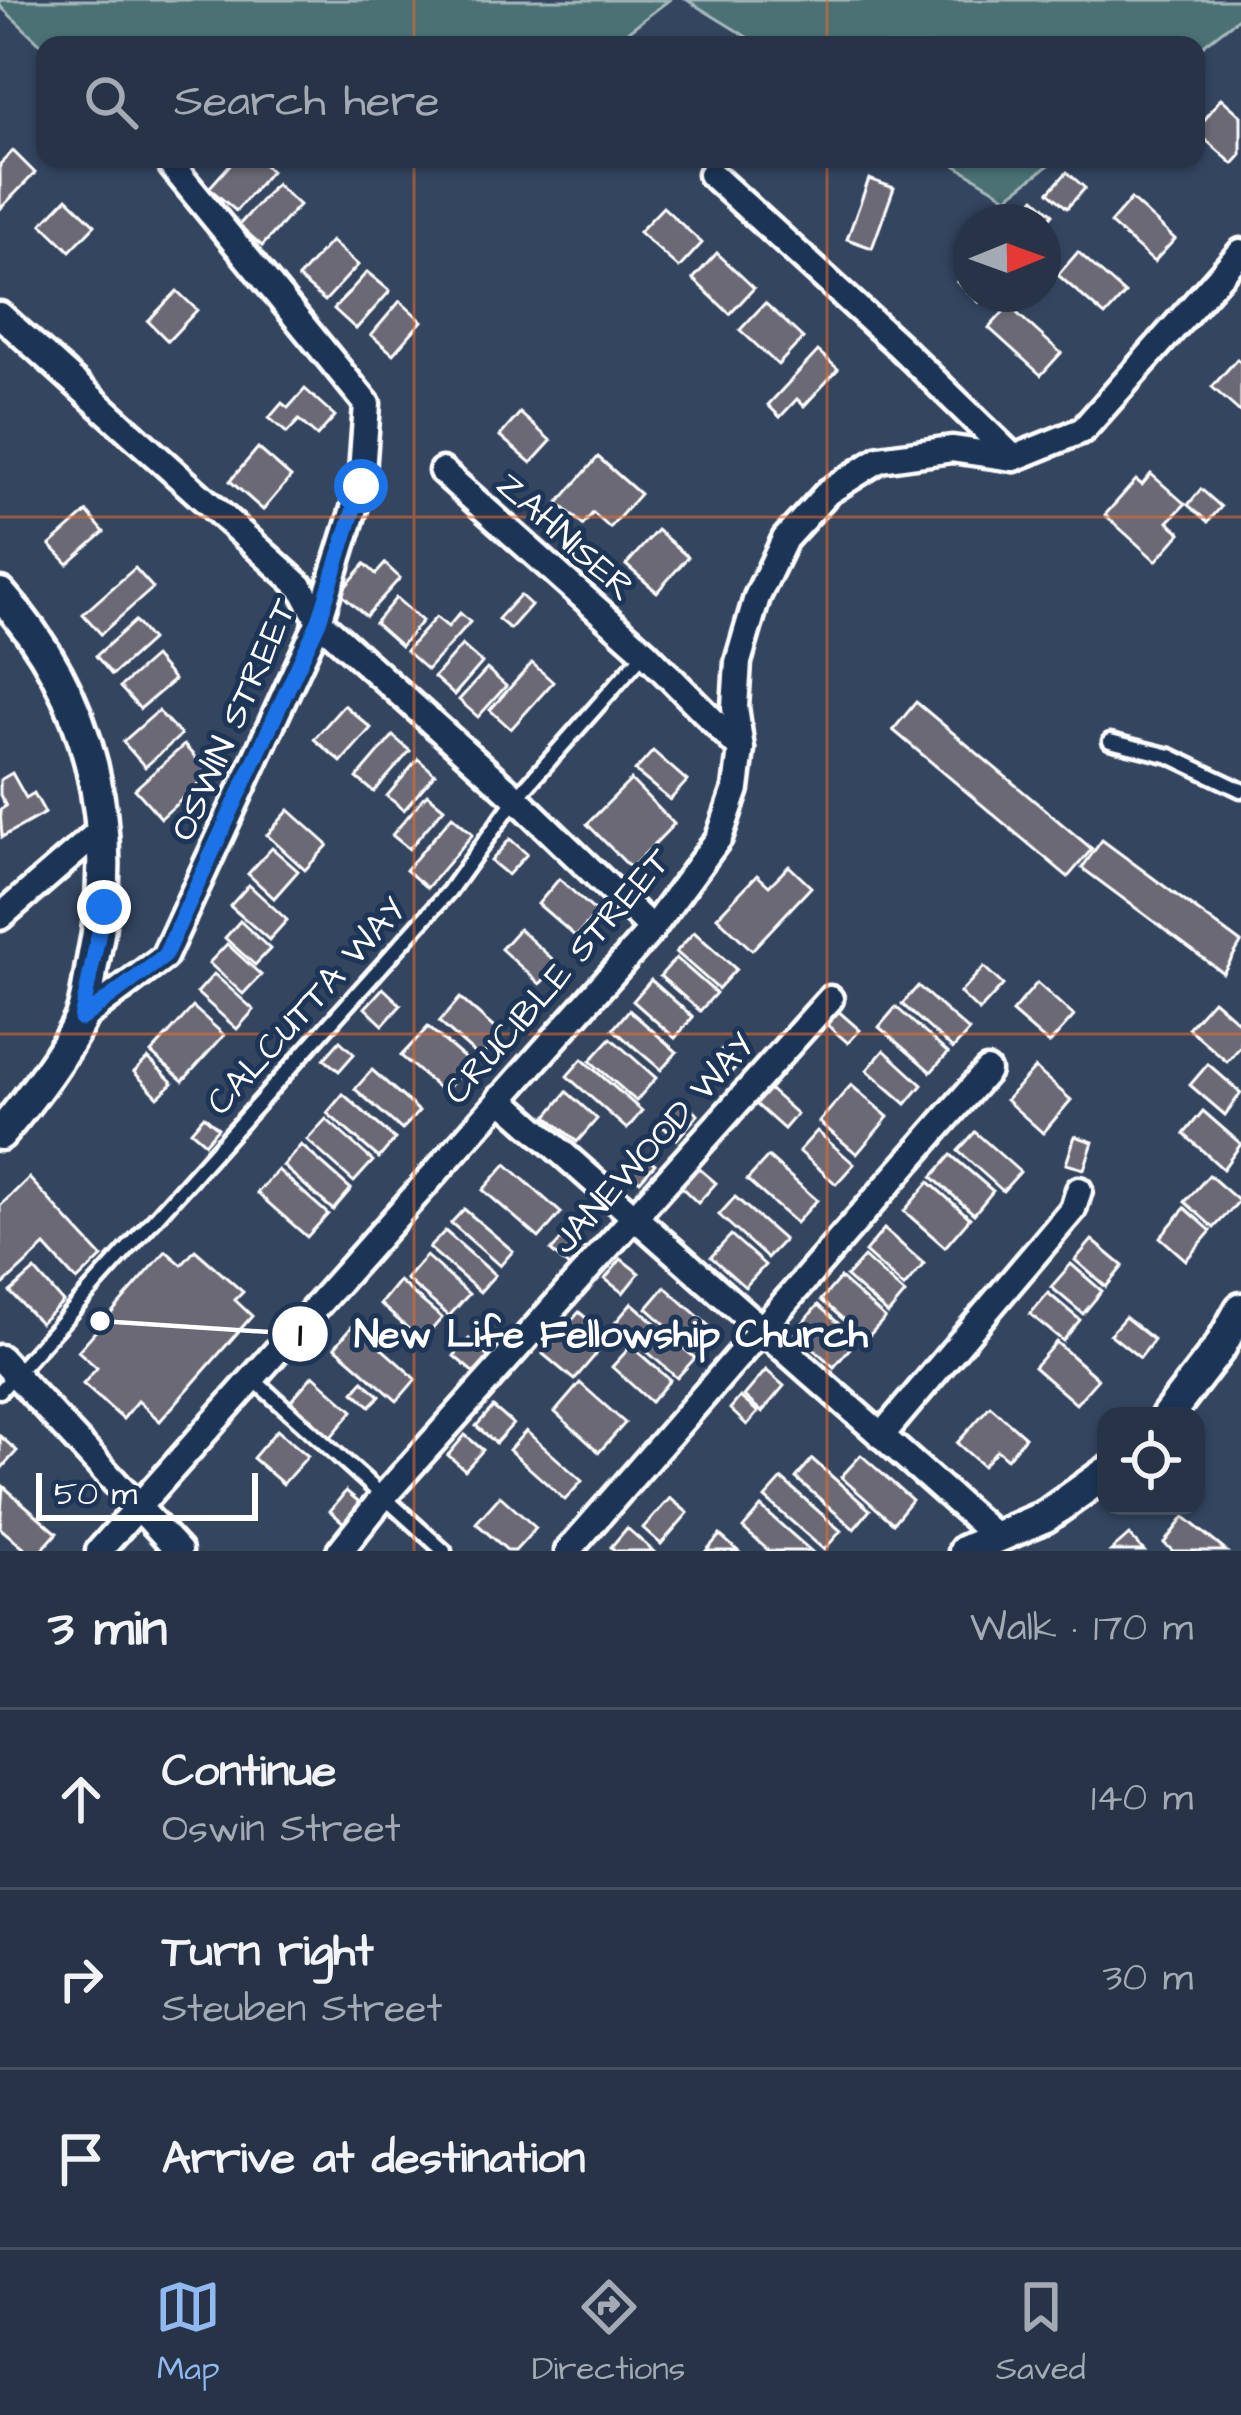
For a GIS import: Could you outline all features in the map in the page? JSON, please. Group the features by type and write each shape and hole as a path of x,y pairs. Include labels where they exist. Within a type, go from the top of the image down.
{"street":[{"name":"OSWIN STREET","path":"81,1019 164,957 319,621 361,486 367,404 174,168"},
{"path":"712,174 1014,458 1083,430 1241,252"},
{"path":"0,315 301,587 319,621 516,798 652,929"},
{"name":"CRUCIBLE STREET","path":"100,1551 652,929 718,838 736,789 741,749 735,707 738,662 757,598 785,539 828,492 880,460 952,449 1014,458"},
{"name":"ZAHNISER","path":"442,470 645,652 741,749"},
{"path":"0,594 11,627 71,696 96,772 104,907 81,1019 28,1101 0,1134"},
{"path":"0,917 102,829"},
{"name":"JANEWOOD WAY","path":"340,1551 830,999"},
{"path":"568,1551 987,1071"},
{"path":"500,1098 994,1536"},
{"path":"881,1436 1073,1209 1079,1190"},
{"path":"1174,1407 1220,1347 1241,1309"},
{"path":"5,1374 179,1551"},
{"path":"965,1551 1046,1516 1097,1479"}],"lane":[{"name":"CALCUTTA WAY","path":"5,1374 449,892 516,798 645,652"},
{"path":"1110,742 1170,755 1241,790"},
{"path":"251,1377 444,1551"}],"green space":[{"path":"0,0 669,0 622,36 36,40 0,6"},
{"path":"687,0 1241,0 1241,16 1205,44 1205,36 745,36"},
{"path":"960,168 1045,168 1007,197"}],"building":[{"path":"1221,98 1241,116 1241,155 1233,164 1205,139 1205,119"},
{"path":"13,151 35,173 0,209 0,164"},
{"path":"227,168 271,171 236,211 209,188"},
{"path":"1067,172 1085,188 1067,208 1049,192"},
{"path":"869,179 894,188 872,248 847,239"},
{"path":"276,184 299,205 262,246 239,225"},
{"path":"67,198 95,225 70,251 42,224"},
{"path":"1131,199 1175,239 1154,262 1110,223"},
{"path":"663,207 702,243 679,268 639,232"},
{"path":"331,241 358,265 325,301 298,278"},
{"path":"1078,252 1125,294 1105,316 1061,278"},
{"path":"717,253 754,288 730,314 693,279"},
{"path":"367,272 390,291 356,329 334,309"},
{"path":"177,291 197,310 168,341 148,321"},
{"path":"400,301 422,321 393,354 371,335"},
{"path":"765,303 803,338 778,365 740,330"},
{"path":"1004,312 1016,312 1061,353 1041,375 989,328"},
{"path":"818,351 838,369 804,406 797,399 780,417 768,405"},
{"path":"1237,359 1241,363 1241,413 1212,387"},
{"path":"305,389 335,416 317,436 299,420 287,433 269,418 282,403 288,408"},
{"path":"520,413 551,441 531,463 500,436"},
{"path":"258,448 291,477 263,510 230,481"},
{"path":"598,457 640,494 610,528 593,513 583,525 558,503"},
{"path":"1151,474 1185,504 1168,522 1181,533 1156,561 1105,515 1136,480 1142,485"},
{"path":"1201,489 1221,507 1208,522 1188,505"},
{"path":"87,512 104,532 68,564 50,545"},
{"path":"657,530 688,557 657,592 626,565"},
{"path":"365,564 376,574 385,564 400,578 366,616 340,593"},
{"path":"135,568 153,588 101,634 83,614"},
{"path":"520,595 531,605 510,629 498,619"},
{"path":"396,598 422,621 401,646 375,623"},
{"path":"460,613 470,622 427,670 406,651 436,617 448,627"},
{"path":"135,621 151,640 112,675 96,656"},
{"path":"462,645 482,663 454,695 434,677"},
{"path":"154,657 174,680 140,709 120,687"},
{"path":"532,663 553,682 511,729 490,710"},
{"path":"487,669 506,686 478,717 459,700"},
{"path":"916,702 1092,849 1068,877 893,730"},
{"path":"344,705 371,728 341,762 314,739"},
{"path":"158,711 181,735 145,767 123,742"},
{"path":"393,736 410,751 374,792 357,778"},
{"path":"184,745 210,774 161,818 135,789"},
{"path":"653,751 687,781 670,800 635,771"},
{"path":"418,759 435,774 404,810 387,796"},
{"path":"12,773 26,798 34,793 45,813 2,837 0,810 6,806 0,780"},
{"path":"631,780 674,824 631,868 587,824"},
{"path":"427,794 444,808 409,849 392,835"},
{"path":"289,810 328,845 305,870 267,835"},
{"path":"452,816 473,834 427,888 406,870"},
{"path":"510,839 527,854 508,875 491,861"},
{"path":"1102,840 1241,943 1223,973 1082,868"},
{"path":"272,848 298,871 274,898 248,874"},
{"path":"789,866 811,887 752,950 717,917 757,875 769,886"},
{"path":"559,879 597,913 576,937 538,904"},
{"path":"249,885 287,920 269,940 230,906"},
{"path":"240,921 270,949 255,965 225,938"},
{"path":"519,929 558,964 540,984 501,949"},
{"path":"694,932 736,969 718,989 676,952"},
{"path":"227,944 261,975 243,994 209,963"},
{"path":"676,958 716,993 700,1011 660,976"},
{"path":"984,967 1003,985 979,1011 960,993"},
{"path":"214,974 254,1010 237,1029 197,993"},
{"path":"651,980 693,1017 675,1038 633,1001"},
{"path":"1037,983 1074,1016 1049,1044 1012,1012"},
{"path":"918,986 969,1031 953,1049 902,1004"},
{"path":"383,988 401,1005 383,1025 365,1008"},
{"path":"460,998 501,1034 480,1058 439,1022"},
{"path":"1213,1000 1241,1024 1241,1046 1227,1062 1188,1028"},
{"path":"193,1007 224,1035 183,1081 151,1053"},
{"path":"896,1007 948,1053 931,1072 879,1027"},
{"path":"629,1010 677,1052 661,1070 613,1029"},
{"path":"837,1010 860,1030 848,1043 825,1023"},
{"path":"428,1027 470,1063 444,1093 401,1056"},
{"path":"611,1038 656,1078 636,1101 590,1061"},
{"path":"340,1041 354,1054 339,1071 324,1059"},
{"path":"723,1048 739,1063 729,1075 712,1060"},
{"path":"884,1050 922,1085 906,1104 867,1070"},
{"path":"148,1058 173,1083 158,1097 134,1072"},
{"path":"582,1059 642,1111 627,1129 567,1076"},
{"path":"1208,1064 1241,1093 1225,1115 1190,1085"},
{"path":"1035,1068 1071,1100 1043,1133 1006,1100"},
{"path":"372,1070 419,1111 402,1130 355,1089"},
{"path":"851,1085 888,1117 857,1154 819,1122"},
{"path":"769,1089 797,1114 784,1129 756,1104"},
{"path":"567,1092 597,1119 577,1142 547,1116"},
{"path":"343,1094 395,1139 379,1158 327,1113"},
{"path":"680,1099 698,1115 677,1139 659,1123"},
{"path":"1203,1111 1241,1144 1223,1169 1184,1134"},
{"path":"204,1116 218,1128 205,1143 191,1131"},
{"path":"326,1119 373,1161 354,1182 307,1140"},
{"path":"817,1131 854,1164 836,1184 799,1151"},
{"path":"975,1132 1020,1172 1003,1191 958,1151"},
{"path":"1075,1136 1093,1142 1084,1169 1066,1164"},
{"path":"301,1145 351,1189 333,1210 283,1166"},
{"path":"640,1151 655,1164 640,1181 625,1168"},
{"path":"951,1155 993,1191 974,1214 932,1177"},
{"path":"768,1157 817,1200 796,1223 747,1180"},
{"path":"506,1164 561,1213 539,1238 483,1190"},
{"path":"696,1166 716,1183 698,1203 679,1185"},
{"path":"278,1170 328,1214 307,1237 257,1193"},
{"path":"1209,1175 1239,1201 1214,1228 1185,1202"},
{"path":"29,1178 102,1257 77,1281 45,1246 4,1284 0,1280 0,1206"},
{"path":"929,1182 970,1218 945,1247 904,1211"},
{"path":"735,1197 784,1240 767,1258 719,1215"},
{"path":"1185,1208 1211,1231 1186,1260 1160,1237"},
{"path":"464,1209 513,1251 500,1266 451,1223"},
{"path":"884,1229 924,1264 904,1287 865,1252"},
{"path":"445,1231 495,1275 480,1292 429,1248"},
{"path":"567,1233 587,1251 571,1269 551,1251"},
{"path":"731,1235 765,1265 745,1287 711,1257"},
{"path":"1092,1240 1123,1266 1106,1287 1075,1260"},
{"path":"195,1250 243,1292 235,1300 252,1316 160,1421 138,1401 123,1419 83,1384 97,1368 78,1351 166,1251 182,1265"},
{"path":"426,1256 469,1294 449,1316 406,1279"},
{"path":"864,1257 905,1294 888,1314 846,1277"},
{"path":"621,1259 639,1273 623,1293 605,1279"},
{"path":"1071,1264 1102,1291 1083,1314 1051,1287"},
{"path":"35,1270 63,1302 40,1323 10,1292"},
{"path":"840,1278 885,1318 866,1339 821,1300"},
{"path":"399,1281 442,1318 422,1341 380,1304"},
{"path":"665,1287 718,1334 700,1355 647,1308"},
{"path":"1048,1293 1080,1320 1063,1341 1030,1314"},
{"path":"632,1303 695,1358 677,1378 615,1323"},
{"path":"818,1305 857,1340 834,1367 795,1332"},
{"path":"579,1312 604,1333 592,1347 598,1352 574,1380 543,1354"},
{"path":"1125,1317 1154,1340 1140,1358 1110,1334"},
{"path":"354,1324 416,1379 397,1401 335,1347"},
{"path":"469,1339 490,1359 476,1375 454,1356"},
{"path":"1056,1342 1098,1379 1076,1404 1034,1367"},
{"path":"631,1346 670,1380 651,1402 612,1367"},
{"path":"766,1370 784,1386 762,1412 744,1396"},
{"path":"313,1375 353,1411 330,1438 289,1403"},
{"path":"363,1381 380,1396 370,1406 354,1392"},
{"path":"580,1383 625,1423 599,1452 555,1412"},
{"path":"740,1397 758,1412 747,1425 730,1409"},
{"path":"990,1406 1025,1437 1007,1459 997,1450 983,1466 957,1443"},
{"path":"493,1407 513,1424 496,1443 476,1426"},
{"path":"277,1430 308,1456 283,1484 253,1458"},
{"path":"526,1431 582,1481 565,1500 509,1450"},
{"path":"465,1435 483,1450 465,1470 448,1455"},
{"path":"0,1436 17,1451 0,1470"},
{"path":"861,1455 912,1500 893,1523 841,1477"},
{"path":"812,1459 870,1510 854,1529 796,1478"},
{"path":"782,1479 841,1531 824,1550 765,1498"},
{"path":"3,1486 57,1533 41,1551 27,1551 0,1528"},
{"path":"346,1491 363,1505 346,1525 330,1511"},
{"path":"500,1496 536,1528 515,1551 508,1551 476,1523"},
{"path":"670,1498 688,1513 661,1544 643,1528"},
{"path":"761,1507 811,1551 769,1551 743,1528"},
{"path":"1184,1517 1226,1551 1173,1551 1164,1543"},
{"path":"627,1528 653,1551 615,1551 611,1547"},
{"path":"720,1535 738,1551 706,1551"},
{"path":"1129,1535 1144,1551 1111,1551"}],"place":[{"name":"New Life Fellowship Church","path":"100,1321"}],"route":[{"path":"104,907 81,1019 164,957 319,621 361,486"}]}
